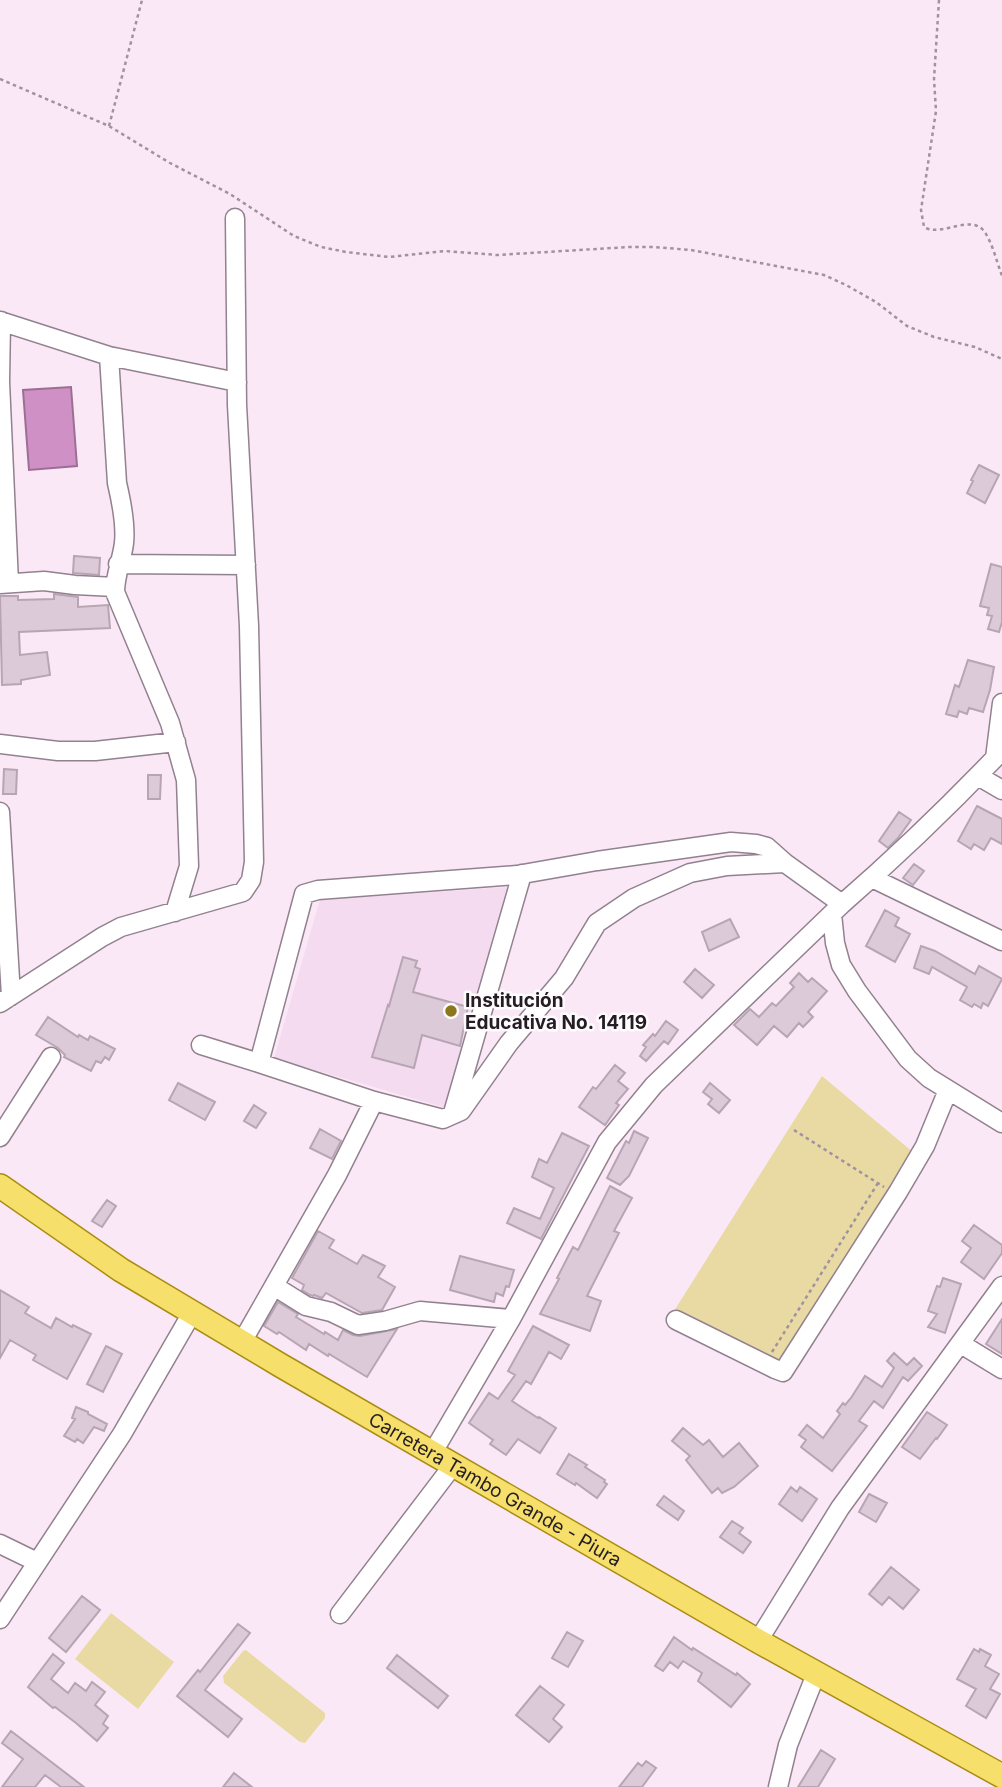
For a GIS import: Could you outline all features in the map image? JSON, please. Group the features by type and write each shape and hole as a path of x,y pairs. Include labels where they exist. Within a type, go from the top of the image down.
{"main road":[{"name":"Carretera Tambo Grande - Piura","path":"0,1186 121,1270 192,1313 758,1641 1002,1776"}],"street":[{"path":"5,999 112,932 243,892 251,880 254,862 249,626 237,382 235,219"},
{"path":"115,587 44,581 4,584 1,321 109,356 237,382"},
{"path":"109,356 117,483 124,542 115,592 170,723 186,780 189,866 176,912"},
{"path":"118,564 246,565"},
{"path":"433,1452 511,1319 607,1142 654,1085 999,753 1002,703"},
{"path":"0,744 58,751 95,751 176,742"},
{"path":"978,776 1002,790"},
{"path":"0,812 5,999"},
{"path":"259,1063 304,894 318,890 523,874 731,842 767,847 837,909"},
{"path":"201,1045 374,1101 443,1119 461,1111 509,1043 564,978 597,923 634,898 690,873 727,866 785,863"},
{"path":"453,1115 523,874"},
{"path":"872,878 1002,941"},
{"path":"837,909 835,943 841,965 908,1059 929,1078 1002,1123"},
{"path":"0,1137 51,1057"},
{"path":"676,1320 783,1372 925,1146 948,1090"},
{"path":"242,1342 337,1175 374,1101"},
{"path":"274,1286 306,1306 331,1312 358,1325 420,1311 511,1319"},
{"path":"758,1641 840,1508 1002,1286"},
{"path":"0,1619 122,1434 192,1313"},
{"path":"961,1344 1002,1369"},
{"path":"340,1614 454,1464"},
{"path":"0,1544 37,1562"},
{"path":"778,1787 788,1745 816,1674"}],"path":[{"path":"109,126 142,0"},
{"path":"939,0 934,79 936,111 921,210 922,221 924,227 929,230 970,224 980,227 986,232 1002,276"},
{"path":"0,79 109,126 170,163 230,194 294,236 321,247 389,257 444,251 497,255 629,247 691,250 824,275 876,302 907,326 934,337 975,347 1002,359"},
{"path":"794,1130 896,1195"},
{"path":"771,1355 878,1183"}],"shaded area":[{"path":"71,387 77,466 29,470 23,390"},
{"path":"509,887 446,1108 274,1058 320,900"},
{"path":"822,1076 914,1153 780,1363 674,1311"},
{"path":"111,1613 174,1662 138,1709 75,1659"},
{"path":"246,1650 325,1713 325,1718 305,1743 300,1742 224,1683 223,1676"}],"building":[{"path":"979,465 999,475 985,503 967,493"},
{"path":"74,556 100,558 99,575 73,573"},
{"path":"991,564 1002,567 1002,622 999,632 988,629 992,616 987,615 989,608 980,606"},
{"path":"54,594 78,597 78,607 108,605 110,628 19,632 20,655 47,652 50,675 21,680 21,684 2,685 0,596 18,596 18,600 54,599"},
{"path":"968,660 994,667 983,712 969,708 967,714 959,711 957,717 946,714 955,685 959,687"},
{"path":"4,769 17,770 16,794 3,794"},
{"path":"148,775 161,775 160,799 148,799"},
{"path":"977,806 1002,819 1002,844 991,838 984,850 974,844 971,849 958,841"},
{"path":"899,812 911,820 888,848 879,841"},
{"path":"914,864 924,871 913,885 903,878"},
{"path":"885,910 899,918 895,926 910,934 895,962 866,946"},
{"path":"730,919 739,937 709,951 702,932"},
{"path":"921,946 975,974 979,966 1002,979 988,1006 983,1003 981,1008 974,1004 972,1007 960,1000 967,987 932,967 929,974 914,968"},
{"path":"403,957 417,961 415,967 420,969 413,992 468,1007 460,1046 422,1035 414,1068 372,1057"},
{"path":"695,969 714,985 702,998 684,982"},
{"path":"799,973 808,982 812,978 827,991 808,1012 813,1017 803,1027 799,1023 787,1037 774,1026 757,1045 734,1025 750,1009 759,1017 772,1003 776,1006 794,987 790,983"},
{"path":"48,1017 78,1037 79,1035 88,1040 90,1036 115,1049 109,1060 105,1057 101,1063 96,1061 91,1071 64,1057 58,1048 36,1035"},
{"path":"666,1021 678,1030 668,1044 664,1041 646,1061 640,1056 646,1047 643,1045 653,1034 655,1036"},
{"path":"615,1065 625,1073 618,1081 628,1089 616,1103 619,1105 605,1125 579,1107 593,1087 596,1089"},
{"path":"178,1083 215,1102 205,1120 169,1100"},
{"path":"710,1083 730,1100 719,1113 708,1104 712,1099 703,1092"},
{"path":"254,1105 266,1113 256,1128 244,1121"},
{"path":"320,1129 341,1141 332,1159 310,1148"},
{"path":"634,1131 648,1138 629,1176 620,1185 607,1178"},
{"path":"562,1133 589,1146 541,1239 507,1223 514,1208 540,1219 554,1188 532,1177 539,1159 547,1163"},
{"path":"610,1186 632,1198 614,1231 619,1233 587,1296 601,1301 590,1331 540,1314 573,1247 578,1250"},
{"path":"107,1200 116,1206 102,1227 92,1221"},
{"path":"974,1225 1002,1245 1002,1253 984,1279 961,1262 971,1248 962,1241"},
{"path":"318,1231 334,1240 329,1248 357,1264 363,1255 385,1266 378,1277 395,1287 382,1310 362,1313 326,1293 322,1298 310,1295 302,1290 304,1285 292,1278"},
{"path":"460,1256 514,1270 503,1296 496,1293 494,1302 450,1290"},
{"path":"943,1278 961,1284 945,1333 928,1327 937,1314 928,1311 937,1286 940,1287"},
{"path":"0,1290 29,1307 25,1313 51,1328 56,1318 91,1334 67,1379 33,1360 36,1355 10,1340 0,1358"},
{"path":"278,1302 298,1314 296,1317 338,1340 343,1330 360,1336 397,1329 367,1377 309,1344 306,1350 279,1332 277,1334 264,1326"},
{"path":"1002,1319 1002,1354 986,1344"},
{"path":"533,1326 569,1345 561,1359 549,1352 531,1384 526,1381 512,1401 556,1428 540,1453 518,1439 506,1455 490,1444 493,1440 469,1423 489,1393 498,1399 515,1375 508,1371"},
{"path":"106,1346 122,1354 103,1392 87,1384"},
{"path":"894,1353 907,1365 914,1358 922,1366 908,1381 903,1377 883,1408 874,1401 859,1421 867,1426 832,1471 801,1447 806,1440 799,1435 807,1425 823,1438 840,1414 837,1411 851,1398 865,1376 882,1387 894,1368 887,1361"},
{"path":"76,1407 107,1424 104,1431 94,1427 83,1443 64,1436 75,1419 72,1418"},
{"path":"927,1412 947,1425 920,1459 902,1447"},
{"path":"683,1428 703,1445 709,1440 723,1457 739,1443 758,1466 734,1487 722,1493 718,1488 712,1493 686,1460 690,1456 672,1441"},
{"path":"569,1454 605,1480 607,1484 597,1498 557,1474"},
{"path":"791,1487 797,1492 800,1487 817,1499 802,1521 779,1504"},
{"path":"869,1494 887,1503 876,1522 859,1512"},
{"path":"664,1496 684,1511 678,1520 657,1505"},
{"path":"732,1521 743,1528 739,1533 751,1542 743,1553 720,1537"},
{"path":"891,1567 919,1590 903,1609 889,1597 882,1605 869,1594"},
{"path":"82,1596 100,1610 66,1652 49,1638"},
{"path":"238,1624 250,1633 205,1690 242,1719 228,1737 177,1696"},
{"path":"567,1632 583,1641 568,1667 552,1658"},
{"path":"674,1637 692,1650 693,1648 736,1675 737,1673 750,1684 731,1707 698,1681 702,1673 683,1661 678,1668 670,1662 663,1671 655,1666"},
{"path":"974,1649 991,1655 985,1666 999,1674 990,1689 1000,1694 986,1718 966,1706 976,1689 957,1679"},
{"path":"53,1654 64,1663 51,1679 68,1693 75,1683 86,1691 92,1682 105,1692 95,1705 108,1716 103,1724 108,1728 97,1741 28,1687"},
{"path":"397,1655 448,1696 438,1708 387,1668"},
{"path":"540,1686 564,1705 553,1719 562,1727 549,1742 516,1715"},
{"path":"11,1731 84,1787 61,1787 45,1775 35,1787 2,1787 23,1759 2,1743"},
{"path":"821,1750 835,1759 818,1787 798,1787"},
{"path":"646,1761 656,1768 642,1787 619,1787 638,1763 642,1766"},
{"path":"234,1773 252,1787 223,1787"}],"place":[{"name":"Institución Educativa No. 14119","path":"451,1011"}]}
